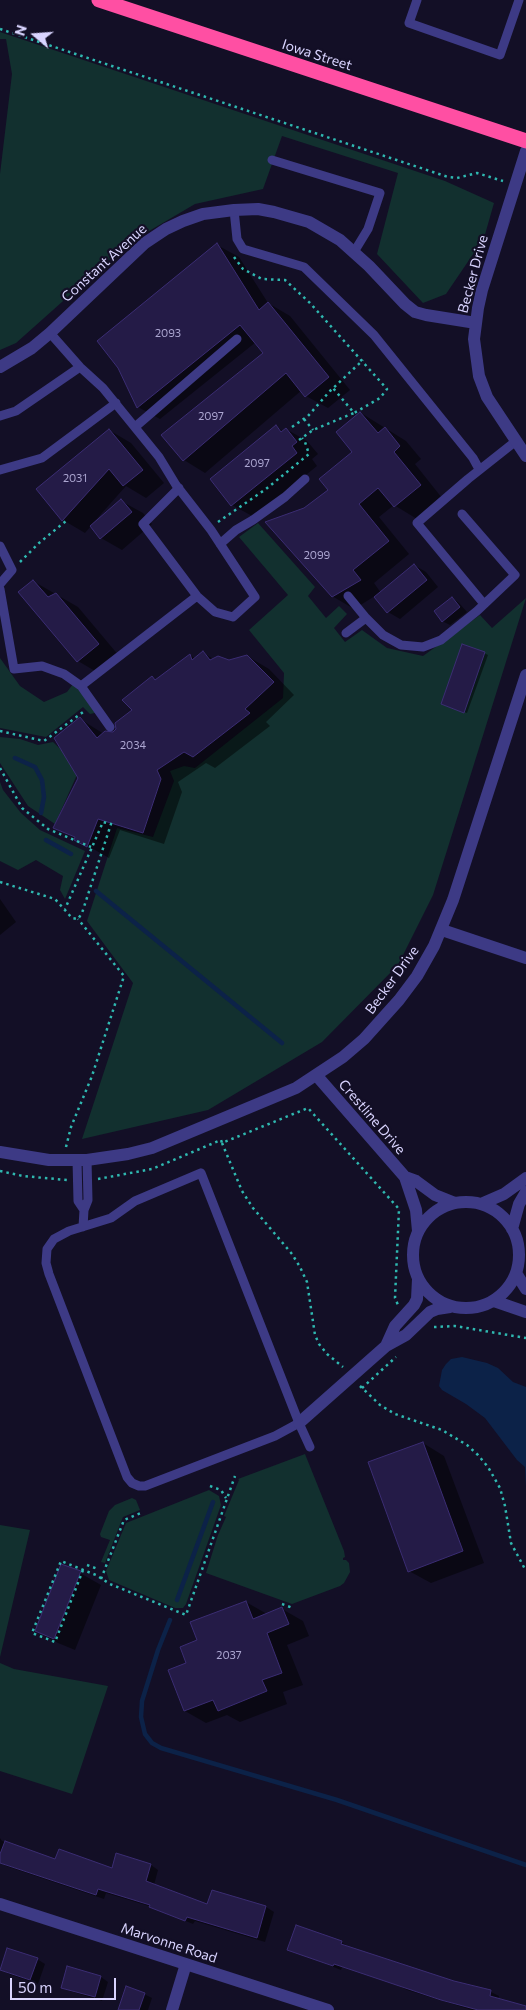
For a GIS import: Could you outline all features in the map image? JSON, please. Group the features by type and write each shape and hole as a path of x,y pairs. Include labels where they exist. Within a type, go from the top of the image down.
{"highway":[{"name":"Iowa Street","path":"99,0 526,141"}],"street":[{"name":"Becker Drive","path":"526,151 482,290 476,323 475,356 487,397 526,456"},
{"name":"Constant Avenue","path":"0,367 32,348 50,333 145,243 166,229 183,221 203,214 234,210 258,209 292,216 324,230 354,252 415,312 426,316 476,323"},
{"name":"Becker Drive","path":"0,1152 49,1160 82,1160 128,1154 152,1148 277,1096 317,1076 343,1057 383,1020 417,976 442,930 521,709 526,674"},
{"path":"442,930 526,958"},
{"name":"Crestline Drive","path":"317,1076 405,1177 416,1210 418,1231"},
{"name":"Crestline Drive","path":"405,1177 416,1181 434,1195 455,1203"},
{"path":"481,1204 504,1194 526,1178"},
{"path":"512,1229 519,1204 526,1192"},
{"path":"299,1424 386,1346 406,1335 430,1312 450,1307 472,1308 494,1301 503,1294 516,1274 519,1258 518,1243 512,1229 504,1218 493,1209 481,1204 455,1203 433,1213 418,1231 414,1243 414,1268 418,1279 431,1296 450,1307"},
{"path":"516,1274 526,1289"},
{"path":"386,1346 396,1326 417,1299 418,1279"},
{"path":"494,1301 526,1312"},
{"name":"Marvonne Road","path":"0,1904 328,2010"},
{"path":"172,2010 186,1964"}],"lane":[{"path":"417,0 408,23 500,55 520,0"},
{"path":"272,160 380,192 368,229 354,252"},
{"path":"234,210 236,239 243,250 304,267 374,335 473,458 479,469"},
{"path":"50,333 80,367 103,388 159,457 255,597 233,617 214,612 197,596 143,524 179,488"},
{"path":"135,427 237,340"},
{"path":"0,416 16,411 80,367"},
{"path":"0,470 42,458 116,403"},
{"path":"484,604 417,523 479,469 516,441"},
{"path":"220,544 236,530 254,520 305,479"},
{"path":"348,596 383,635 401,645 423,647 441,640 515,576 462,514"},
{"path":"0,546 12,570 0,584"},
{"path":"0,588 14,669 42,666 64,674 81,686 110,727"},
{"path":"81,686 197,596"},
{"path":"346,633 366,618"},
{"path":"82,1160 78,1201 84,1210 83,1227"},
{"path":"299,1424 275,1436 145,1486 132,1483 123,1468 46,1263 47,1249 54,1239 111,1218 135,1202 201,1173 299,1424 310,1447"}],"path":[{"path":"0,29 448,177 457,178 477,173 492,178"},
{"path":"218,522 266,489 308,454 305,442 301,439 313,430 380,398 387,389 310,303 284,280 262,279 244,269 231,252"},
{"path":"292,427 304,419 363,360"},
{"path":"333,388 354,412"},
{"path":"304,419 313,430"},
{"path":"0,731 44,741 82,712 87,713 91,718 100,714"},
{"path":"0,768 22,808 48,829 92,847"},
{"path":"65,909 102,822 111,824 82,913 78,920"},
{"path":"0,882 55,899 72,918 78,920 124,976 92,1076 67,1139 65,1151"},
{"path":"308,1108 399,1209 395,1298 396,1304 402,1309"},
{"path":"222,1144 242,1191 253,1208 292,1254 300,1267 306,1282 315,1335 328,1354 346,1370"},
{"path":"428,1329 455,1326 526,1338"},
{"path":"362,1388 396,1357"},
{"path":"359,1385 380,1405 395,1414 442,1430 467,1444 478,1455 488,1467 500,1488 511,1543 526,1571"},
{"path":"83,1570 55,1642 32,1632 60,1561 96,1575 101,1579 186,1615 235,1476"},
{"path":"210,1486 221,1490 227,1500"},
{"path":"101,1579 124,1520 141,1513"},
{"path":"87,1565 98,1569"},
{"path":"282,1604 293,1608"}],"green space":[{"path":"0,32 445,181 494,203 484,238 446,294 423,303 377,254 398,173 282,136 263,189 195,204 127,244 16,343 0,350 0,174 12,74 6,39 0,39"},
{"path":"258,523 315,587 308,596 326,618 339,606 347,614 334,628 345,642 362,630 387,648 423,656 480,615 492,628 526,598 433,895 398,965 322,1042 208,1110 82,1139 133,983 87,921 117,828 153,837 174,781 170,771 184,766 195,768 283,698 284,673 249,630 288,595 239,537"},
{"path":"0,658 20,686 44,702 67,692 73,684 99,712 90,714 83,707 46,737 0,728"},
{"path":"0,737 20,739 38,745 53,742 80,768 55,824 28,806 0,763"},
{"path":"0,782 3,790 21,813 40,830 85,851 65,899 60,890 63,876 36,860 18,870 0,861"},
{"path":"305,1454 344,1551 345,1557 343,1560 349,1563 350,1572 344,1583 292,1604 206,1573 238,1479"},
{"path":"209,1490 219,1496 221,1505 183,1608 175,1608 109,1580 106,1571 126,1523"},
{"path":"132,1498 136,1500 140,1510 123,1517 105,1563 101,1562 110,1540 101,1537 100,1534 109,1511 115,1505"},
{"path":"0,1525 30,1530 0,1657"},
{"path":"0,1663 14,1669 108,1686 72,1794 0,1771"}],"water":[{"path":"462,1357 487,1363 498,1368 513,1382 526,1387 526,1487 525,1467 517,1460 485,1418 442,1390 439,1386 442,1370 446,1364 451,1359"}],"building":[{"path":"217,243 259,310 268,302 329,377 305,397 286,373 183,461 161,435 263,353 240,325 137,408 118,368 97,341"},
{"path":"360,412 378,433 385,427 400,446 394,452 421,485 394,507 378,488 359,504 389,541 353,570 361,580 332,597 265,522 304,508 328,490 319,479 352,452 336,432"},
{"path":"276,425 281,432 286,428 297,442 292,446 297,453 231,506 210,479"},
{"path":"109,429 143,470 123,486 109,469 62,521 36,489"},
{"path":"121,499 132,512 100,539 90,526"},
{"path":"414,564 427,580 387,613 374,597"},
{"path":"33,580 48,597 56,593 99,644 77,662 18,592"},
{"path":"452,597 460,607 442,622 434,611"},
{"path":"462,644 485,652 464,713 441,704"},
{"path":"203,651 210,660 218,656 229,660 247,655 274,682 245,709 250,713 193,757 184,752 157,770 161,779 143,833 98,819 87,847 74,840 75,837 53,828 78,778 54,738 80,717 97,738 105,731 113,732 116,729 115,723 132,710 122,700 152,676 155,680 190,654 192,660"},
{"path":"423,1442 463,1551 408,1572 368,1462"},
{"path":"61,1564 81,1571 54,1639 35,1631"},
{"path":"246,1601 253,1619 282,1607 289,1624 267,1633 282,1673 262,1680 267,1691 218,1711 213,1700 184,1711 168,1670 186,1663 180,1647 197,1640 190,1622"},
{"path":"5,1841 55,1859 59,1849 112,1868 116,1853 151,1864 146,1881 207,1904 212,1890 266,1906 257,1938 187,1917 185,1921 149,1907 150,1905 98,1889 96,1895 0,1863 0,1854"},
{"path":"296,1925 342,1941 341,1944 454,1981 491,1990 490,1996 526,2006 526,2010 478,2010 441,2000 287,1950"},
{"path":"7,1948 38,1958 30,1980 0,1970"},
{"path":"67,1966 101,1976 95,1997 61,1988"},
{"path":"126,1986 145,1993 139,2010 118,2010"}],"waterway":[{"path":"15,758 35,767 42,780 44,797 41,813"},
{"path":"46,840 71,854"},
{"path":"96,891 282,1043"},
{"path":"177,1600 213,1502"},
{"path":"170,1620 158,1650 142,1701 141,1717 145,1734 152,1743 161,1748 337,1800 526,1865"}]}
